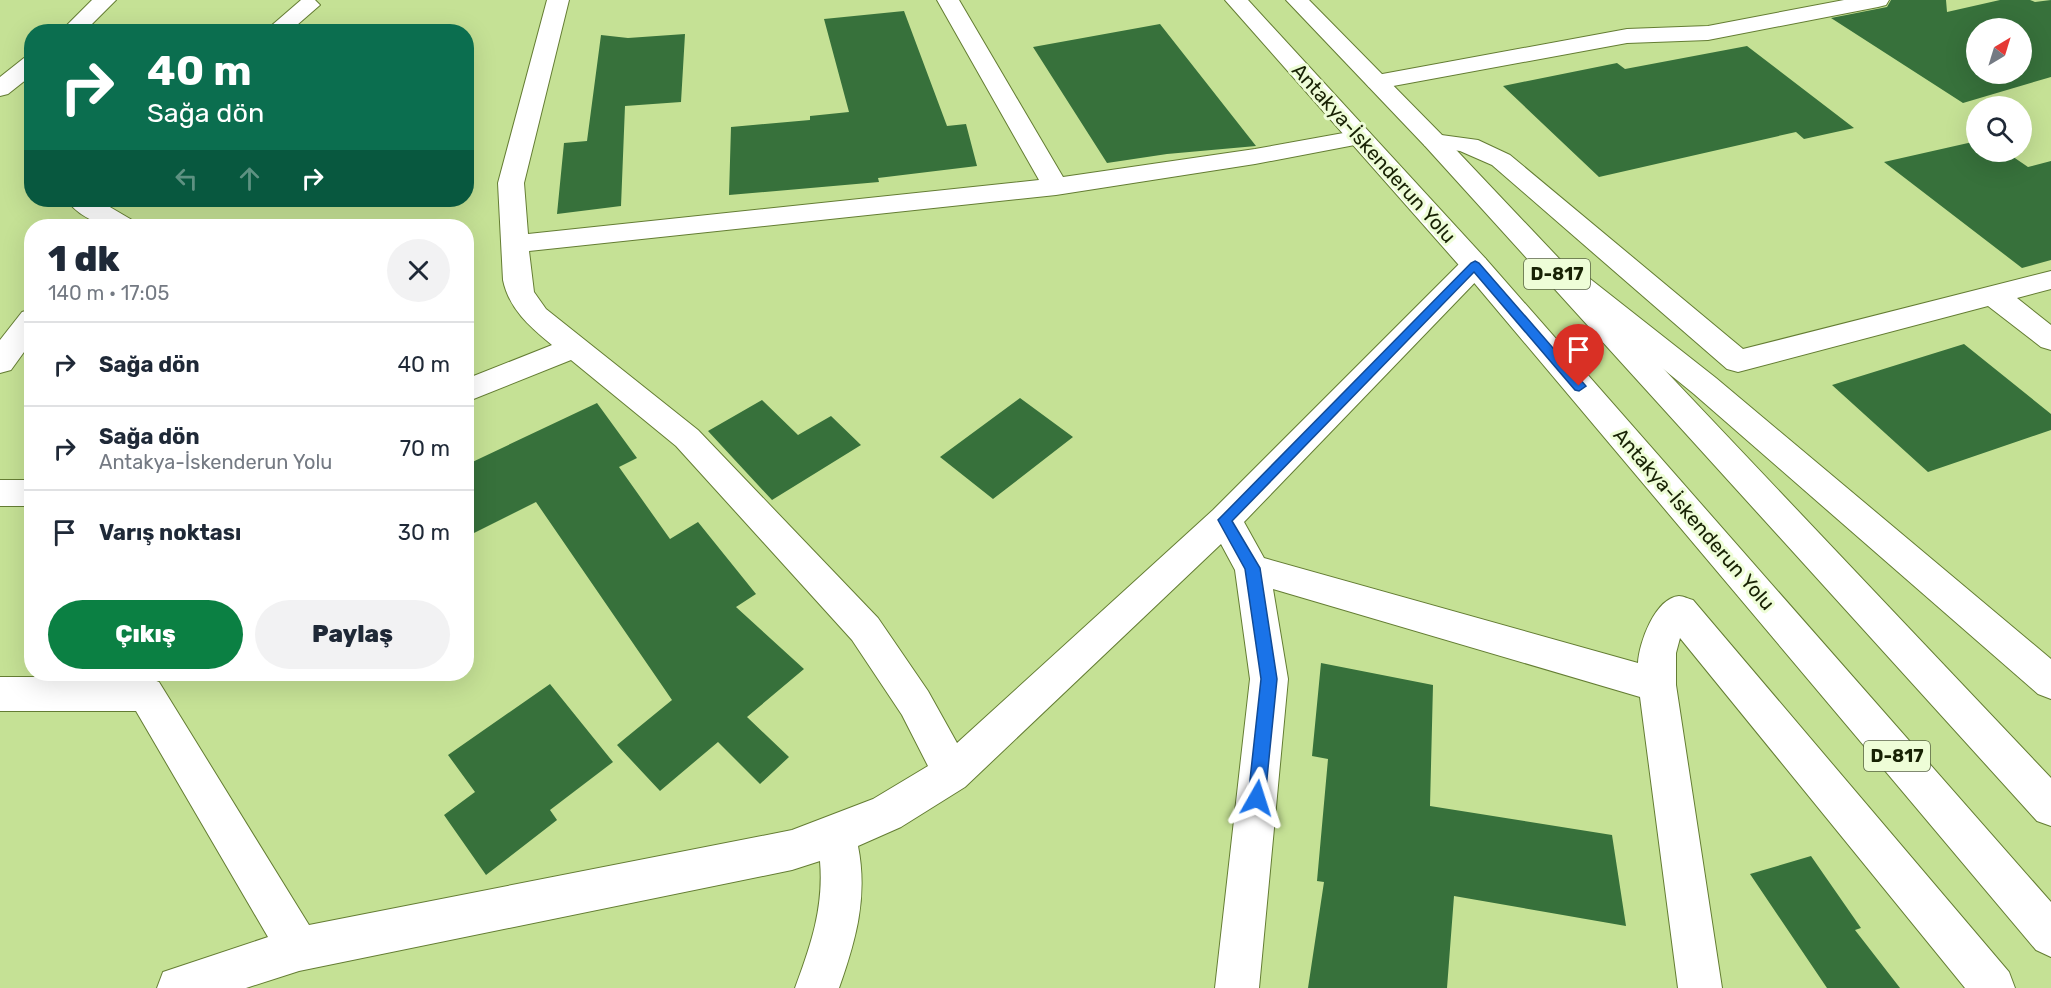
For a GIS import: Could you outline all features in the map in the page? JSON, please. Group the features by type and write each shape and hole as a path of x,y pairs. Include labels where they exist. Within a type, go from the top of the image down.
{"main road":[{"path":"79,24 105,0"},
{"path":"558,0 511,183 520,294 536,316 687,438 865,629 915,703 951,774"},
{"path":"948,0 1056,187"},
{"name":"Antakya-İskenderun Yolu","path":"1236,0 1475,265 2051,935"},
{"name":"D-817","path":"1297,0 1434,141 1812,552 2051,807"},
{"path":"1377,82 1627,36 1708,33 1878,0"},
{"path":"285,24 309,4"},
{"path":"0,89 24,70"},
{"path":"515,244 1056,187 1252,158 1360,137"},
{"path":"1434,141 1455,141 1501,160 1738,361 2051,280"},
{"path":"92,207 111,219"},
{"path":"1533,248 1705,386 2051,682"},
{"path":"179,988 299,949 792,850 836,835 887,813 951,774 1225,520 1475,265"},
{"path":"1994,295 2051,340"},
{"path":"0,362 24,330"},
{"path":"474,388 575,347"},
{"path":"0,493 24,493"},
{"path":"1225,520 1252,568 1269,679 1237,988"},
{"path":"1252,568 1657,684"},
{"path":"1700,988 1657,684 1656,655 1663,630 1680,611 1993,988"},
{"path":"0,694 146,694 299,949"},
{"path":"817,988 835,939 844,897 843,867 836,835"}],"building":[{"path":"1891,0 1946,0 1947,12 2000,0 2035,2 2051,0 2051,77 2032,83 2032,18 1966,18 1966,84 2027,84 1987,96 1966,96 1966,102 1963,103 1831,18 1887,7"},
{"path":"904,11 947,126 966,124 977,166 878,178 879,182 729,195 731,127 810,120 810,116 849,112 824,19"},
{"path":"1160,24 1256,146 1167,154 1107,163 1033,47"},
{"path":"685,34 681,102 625,106 621,206 557,214 564,143 587,141 601,35 628,38"},
{"path":"1747,46 1854,128 1804,139 1796,132 1599,177 1503,86 1617,63 1625,69"},
{"path":"1966,143 1966,162 2021,162 2028,167 2051,161 2051,260 2022,268 1884,162"},
{"path":"1964,344 2051,414 2051,430 1928,472 1832,385"},
{"path":"1020,398 1073,437 993,499 940,457"},
{"path":"762,400 798,435 831,416 861,445 772,500 708,431"},
{"path":"597,403 637,458 619,467 670,539 698,522 756,594 736,607 804,669 747,717 789,757 760,784 718,742 660,791 617,745 672,700 536,502 474,533 474,461"},
{"path":"1321,663 1433,685 1430,806 1612,835 1626,926 1454,896 1447,988 1308,988 1324,882 1317,881 1328,759 1312,756"},
{"path":"550,684 613,762 550,810 557,820 486,875 444,815 475,792 448,755"},
{"path":"1811,856 1861,928 1855,930 1900,988 1827,988 1750,874"}],"route":[{"path":"1257,798 1269,679 1252,568 1225,520 1475,265 1579,386"}]}
